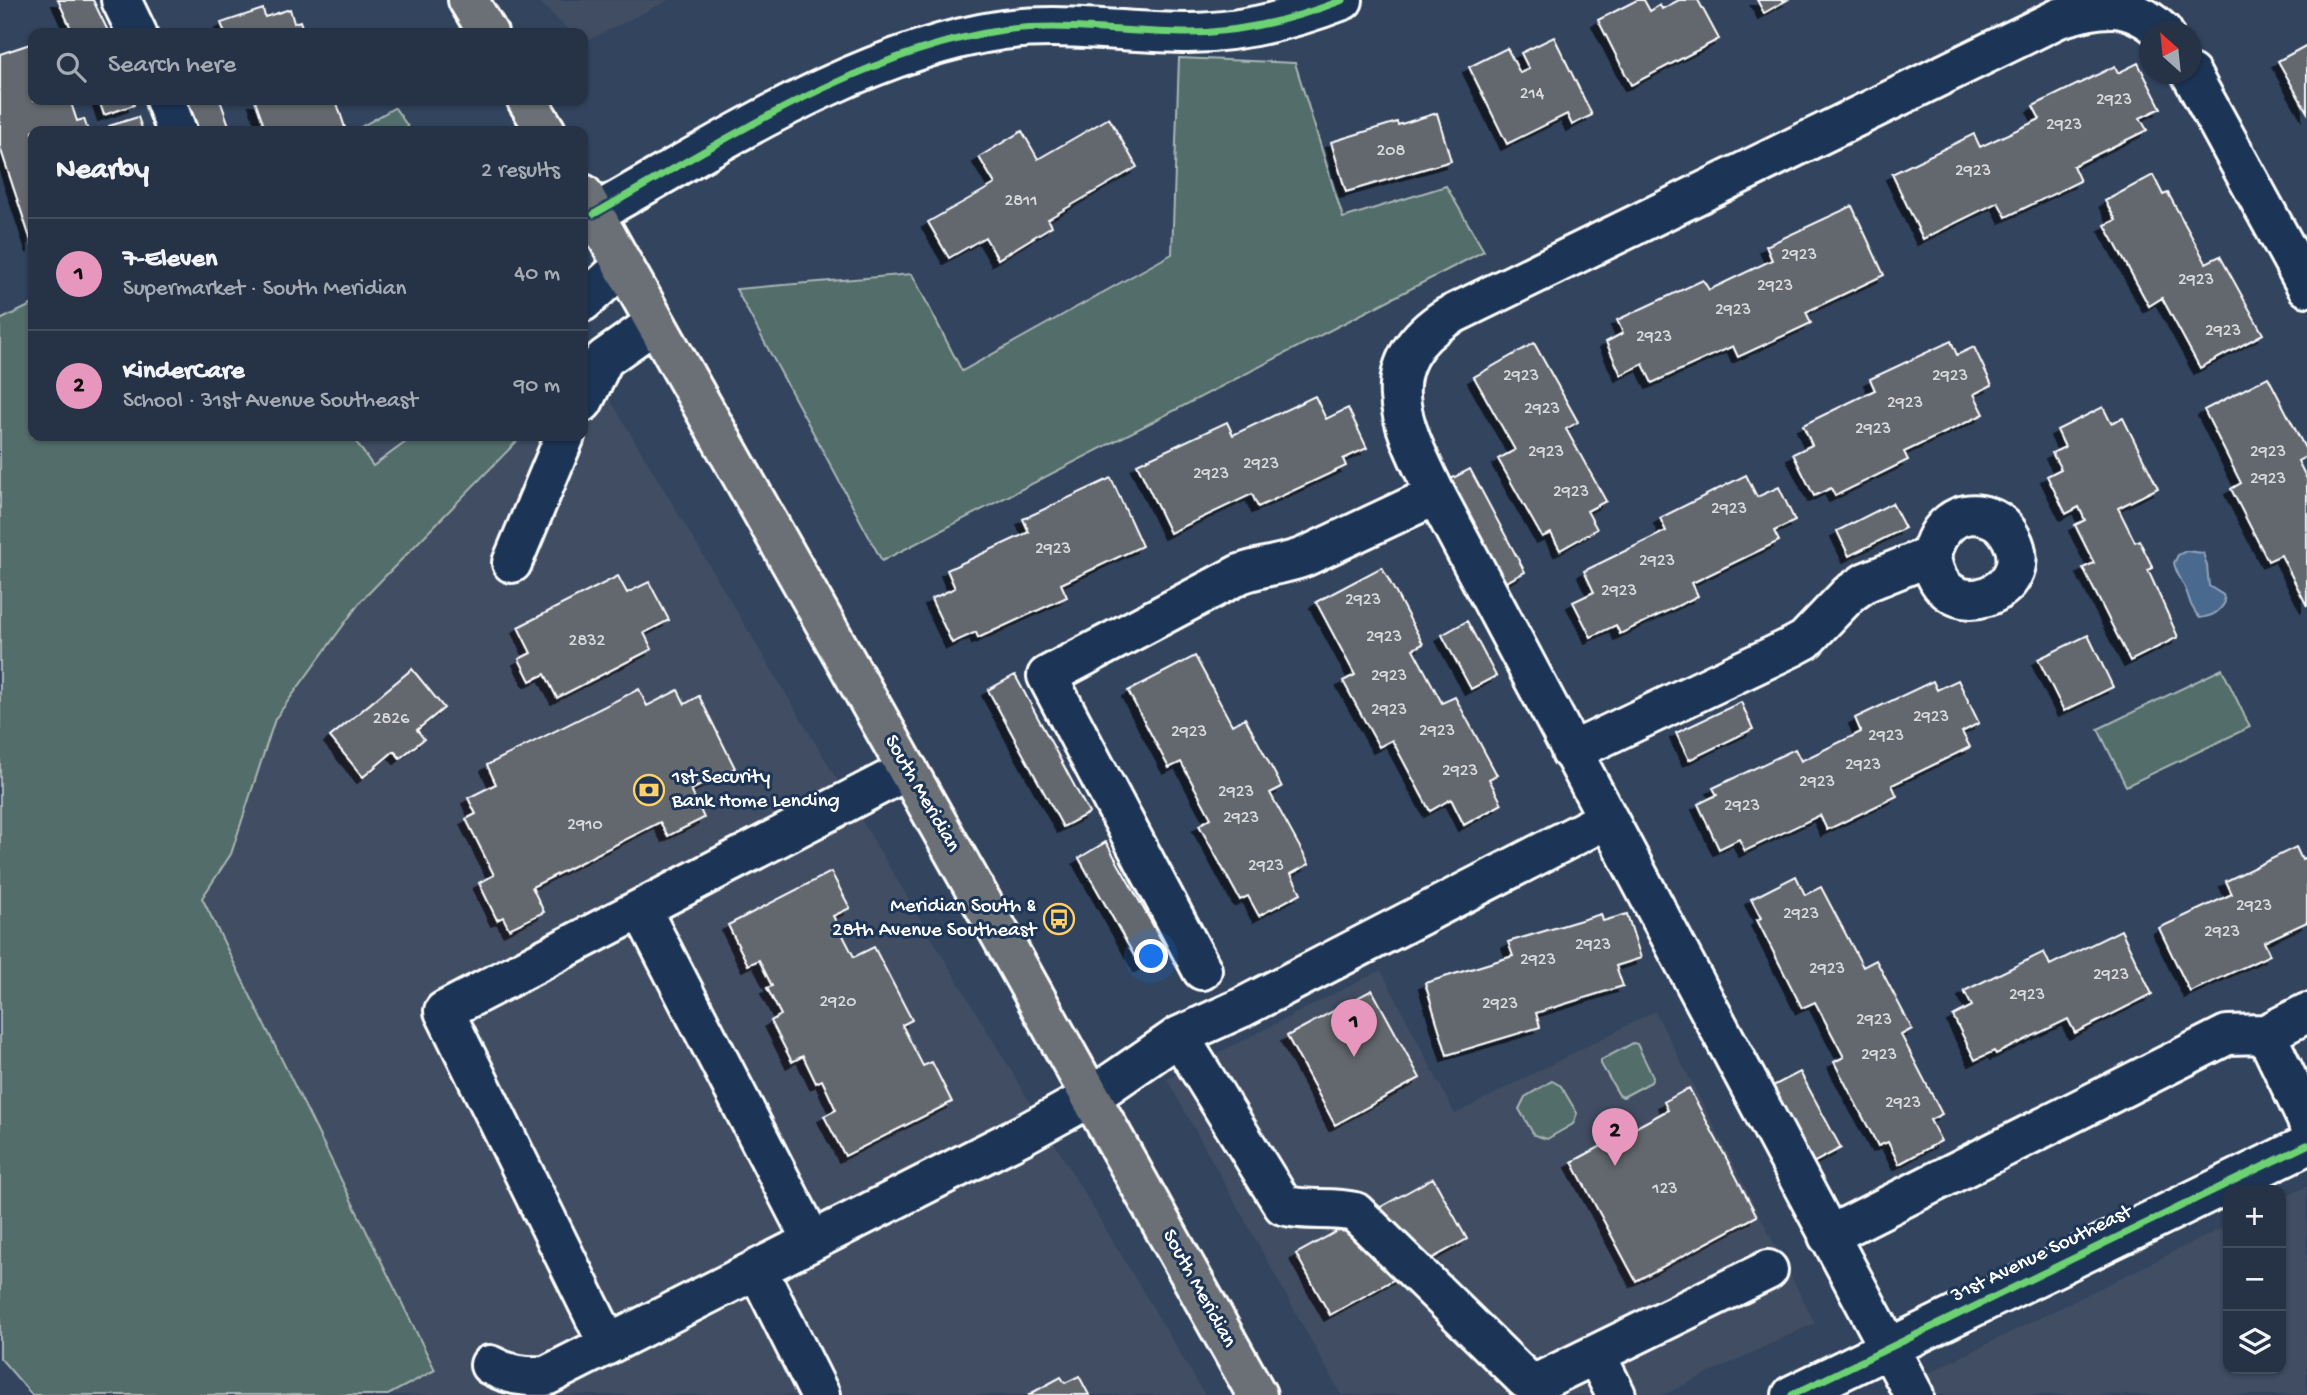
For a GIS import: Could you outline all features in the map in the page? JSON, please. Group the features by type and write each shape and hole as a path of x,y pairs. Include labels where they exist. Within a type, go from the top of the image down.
{"main road":[{"path":"468,0 485,28"},
{"path":"530,105 542,126"},
{"name":"South Meridian","path":"589,204 1257,1395"}],"street":[{"path":"121,0 135,28"},
{"path":"589,204 720,142 814,93 948,41 1042,27 1189,33 1226,31 1257,26 1343,0"},
{"path":"1914,1395 1436,495 1411,443 1404,420 1400,398 1402,369 1412,346 1430,328 1447,317 2059,18 2111,6 2131,8 2153,21"},
{"path":"2197,84 2307,287"},
{"path":"167,105 175,126"},
{"path":"588,298 623,266"},
{"path":"588,392 604,359 655,323"},
{"path":"512,563 563,441"},
{"path":"1202,970 1047,676 1240,574 1304,557 1436,495"},
{"path":"1571,752 1805,640 1849,594 1867,582 1931,555"},
{"path":"608,1344 444,1012 908,770"},
{"path":"490,1365 501,1371 551,1385 608,1344 1024,1134 1091,1097 1179,1037 1241,1008 1607,819"},
{"path":"640,909 812,1241"},
{"path":"1828,1236 2227,1035 2266,1034 2307,1013"},
{"path":"2266,1034 2307,1120"},
{"path":"1179,1037 1283,1205 1295,1209 1341,1208 1355,1212 1525,1379 1541,1381 1768,1270"},
{"name":"31st Avenue Southeast","path":"1793,1395 2307,1145"},
{"path":"757,1269 820,1395"},
{"path":"1596,1355 1616,1395"}],"shaded area":[{"path":"538,0 669,0 588,40 588,28 566,28"},
{"path":"588,362 1205,1395 388,1395 435,1370 201,898 35,441 588,441"},
{"path":"1381,970 1455,1114 1655,1011 1815,1323 1663,1395 1341,1395 1167,1079"},
{"path":"2307,1186 2307,1395 1883,1395 2223,1227 2223,1374 2286,1374 2286,1196"}],"green space":[{"path":"1179,58 1295,63 1343,218 1446,186 1484,251 882,561 736,289 912,274 962,371 1172,254"},
{"path":"394,108 408,126 363,126"},
{"path":"28,306 28,441 356,441 373,466 407,441 517,441 361,601 275,719 231,854 202,898 435,1370 388,1395 32,1395 0,1358 0,320"},
{"path":"2222,669 2250,727 2126,786 2098,729"},
{"path":"1633,1043 1637,1044 1653,1077 1651,1082 1623,1097 1619,1095 1601,1060"},
{"path":"1552,1081 1561,1086 1577,1113 1573,1124 1547,1139 1534,1135 1519,1109 1525,1097"}],"water":[{"path":"2186,551 2203,553 2209,586 2223,595 2225,602 2212,615 2200,618 2196,613 2176,569 2174,563 2178,555"}],"building":[{"path":"58,0 93,0 107,28 71,28"},
{"path":"1637,0 1644,0 1650,11 1660,5 1662,9 1679,0 1698,0 1719,39 1631,85 1598,20"},
{"path":"1757,0 1787,0 1764,13"},
{"path":"263,9 265,17 290,9 294,23 300,21 302,28 223,28 221,23"},
{"path":"1554,37 1592,115 1572,125 1567,114 1507,144 1469,67 1507,48 1520,73 1529,69 1521,53"},
{"path":"28,45 28,105 72,105 77,121 84,119 86,126 28,126 28,232 0,147 0,54"},
{"path":"2307,45 2307,112 2278,61"},
{"path":"2138,63 2139,84 2149,84 2161,108 2140,118 2147,130 2073,166 2080,181 2006,217 1998,202 1923,239 1892,174 1974,134 1980,147 2040,119 2033,106 2115,66 2118,73"},
{"path":"101,105 134,105 104,115"},
{"path":"189,105 222,105 229,126 196,126"},
{"path":"257,105 338,105 344,126 264,126"},
{"path":"1437,113 1451,161 1346,192 1331,142"},
{"path":"138,117 141,126 109,126"},
{"path":"1109,118 1137,167 1048,219 1052,226 998,259 985,237 949,258 928,222 995,184 979,157 1022,131 1038,159"},
{"path":"2153,175 2163,195 2168,193 2206,263 2220,256 2263,334 2200,368 2162,298 2149,306 2105,225 2116,220 2105,201"},
{"path":"1852,206 1884,275 1806,312 1811,323 1738,357 1733,346 1652,383 1643,364 1621,375 1606,342 1623,333 1617,320 1703,280 1709,290 1772,260 1766,246"},
{"path":"1951,341 1957,355 1974,347 1992,385 1974,394 1984,414 1904,452 1908,460 1835,496 1831,488 1814,496 1793,454 1812,445 1803,425 1875,390 1870,379"},
{"path":"1534,343 1578,422 1566,429 1606,501 1587,511 1597,529 1560,550 1551,533 1542,537 1498,459 1515,450 1474,377"},
{"path":"2268,377 2307,452 2307,456 2298,461 2307,479 2307,606 2281,555 2268,561 2231,489 2241,483 2204,410"},
{"path":"1315,396 1326,419 1348,408 1367,448 1343,459 1346,466 1258,507 1252,494 1170,533 1137,464 1227,422 1233,435"},
{"path":"2103,407 2111,423 2123,418 2158,488 2118,508 2135,542 2139,540 2153,568 2148,570 2178,637 2130,661 2083,568 2094,563 2075,525 2085,520 2079,507 2066,514 2047,476 2061,469 2052,453 2065,447 2057,430"},
{"path":"1470,469 1525,572 1497,587 1443,483"},
{"path":"1746,475 1757,497 1779,487 1795,521 1774,531 1779,541 1692,583 1698,596 1620,634 1616,625 1591,637 1573,602 1594,592 1584,571 1666,531 1660,518"},
{"path":"1111,478 1142,546 1061,584 1067,597 978,638 976,632 952,643 931,599 955,588 947,570 1029,532 1023,519"},
{"path":"1892,503 1905,528 1849,556 1837,531"},
{"path":"1382,567 1423,644 1413,649 1442,703 1455,697 1497,775 1489,779 1502,804 1464,825 1451,799 1430,811 1392,740 1379,747 1343,681 1355,675 1316,602"},
{"path":"618,576 627,593 649,582 669,620 644,633 652,649 557,698 545,674 530,681 519,659 531,653 518,627"},
{"path":"1467,621 1496,676 1471,689 1442,635"},
{"path":"2088,635 2113,687 2064,711 2038,659"},
{"path":"1195,656 1232,725 1245,718 1282,787 1270,793 1309,864 1291,874 1301,893 1259,916 1248,896 1240,900 1199,825 1211,818 1181,762 1169,768 1128,691"},
{"path":"412,669 444,708 417,730 424,739 400,758 394,751 363,777 330,737"},
{"path":"1015,675 1089,813 1063,827 988,690"},
{"path":"1958,680 1979,723 1962,732 1970,747 1892,785 1897,796 1827,830 1820,815 1745,851 1739,839 1719,849 1698,804 1717,795 1713,788 1795,749 1801,761 1861,732 1855,718 1933,681 1937,690"},
{"path":"639,689 647,706 678,690 685,704 699,696 735,768 691,790 704,818 668,836 660,822 532,887 544,912 509,929 503,917 497,920 479,883 494,875 466,819 476,814 468,798 496,784 487,765"},
{"path":"1741,702 1753,729 1689,760 1676,733"},
{"path":"1106,842 1167,950 1140,966 1079,858"},
{"path":"2296,847 2302,860 2307,857 2307,922 2264,942 2270,955 2190,992 2159,928 2232,894 2226,881"},
{"path":"831,872 850,908 833,916 854,957 874,947 912,1020 902,1025 923,1066 932,1062 952,1102 845,1156 824,1116 836,1110 822,1080 816,1083 803,1056 792,1062 771,1021 781,1015 767,988 772,986 759,960 748,965 728,925"},
{"path":"1796,876 1805,895 1821,887 1863,967 1876,960 1912,1029 1901,1035 1942,1114 1930,1120 1941,1141 1899,1164 1888,1142 1878,1146 1834,1062 1844,1057 1815,1002 1802,1008 1757,920 1761,918 1751,899"},
{"path":"1601,914 1603,921 1627,914 1641,958 1616,966 1623,986 1536,1013 1540,1027 1447,1055 1425,983 1513,956 1508,942"},
{"path":"2121,930 2152,994 2075,1033 2068,1019 1996,1054 1994,1051 1975,1060 1953,1016 1972,1006 1964,991 2044,952 2050,965"},
{"path":"1372,990 1420,1078 1335,1125 1287,1036"},
{"path":"1800,1072 1841,1148 1813,1163 1773,1086"},
{"path":"1689,1088 1757,1216 1636,1281 1572,1162 1668,1110 1664,1102"},
{"path":"1433,1178 1467,1239 1330,1315 1296,1254"},
{"path":"1079,1376 1089,1395 1028,1395 1061,1377 1065,1383"}],"cycle path":[{"path":"594,214 792,104 896,58 949,41 1003,30 1049,27 1165,33 1228,31 1286,19 1343,0"},
{"path":"1792,1395 2307,1145"}],"place":[{"name":"1st Security Bank Home Lending","path":"649,790"},
{"name":"Meridian South & 28th Avenue Southeast","path":"1059,919"},
{"name":"7-Eleven","path":"1354,1057"},
{"name":"KinderCare","path":"1615,1166"}]}
